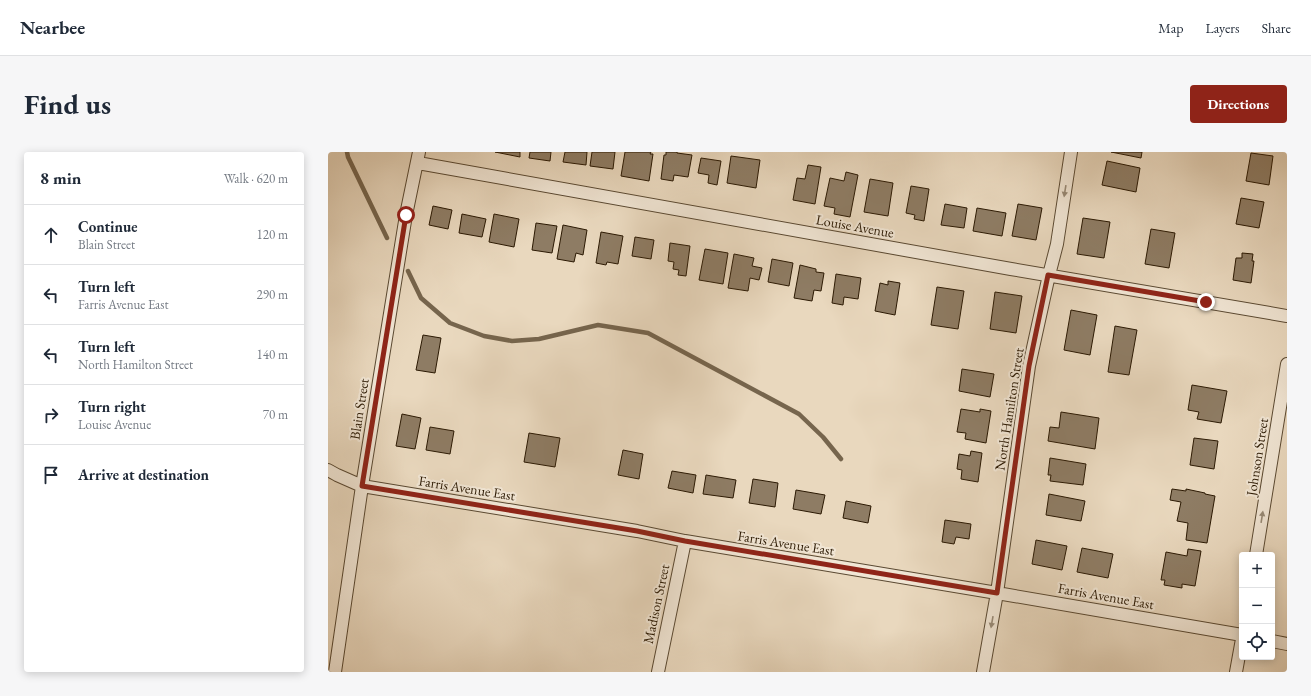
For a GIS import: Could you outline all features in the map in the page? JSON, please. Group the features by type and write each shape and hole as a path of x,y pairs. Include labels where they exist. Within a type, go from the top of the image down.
{"street":[{"name":"North Hamilton Street","path":"984,672 997,593 1029,366 1048,275 1057,244 1071,152"},
{"name":"Louise Avenue","path":"419,158 1048,275 1287,316"},
{"name":"Blain Street","path":"335,672 334,635 362,486 406,215 419,158"},
{"name":"Johnson Street","path":"1256,552 1287,364"},
{"name":"Farris Avenue East","path":"328,470 362,486 637,531 685,541 1239,634"},
{"name":"Madison Street","path":"658,672 685,541"},
{"path":"1275,642 1287,644"},
{"path":"1236,672 1239,656"}],"building":[{"path":"495,152 520,152 520,157"},
{"path":"530,152 551,152 550,161 529,158"},
{"path":"565,152 587,152 586,165 563,162"},
{"path":"592,152 615,152 613,169 590,166"},
{"path":"625,152 651,152 650,154 653,154 649,181 621,176"},
{"path":"666,152 677,152 692,155 688,177 674,175 673,181 661,179 664,155 666,155"},
{"path":"1111,152 1142,152 1141,158"},
{"path":"1251,153 1273,156 1269,185 1246,181"},
{"path":"731,156 760,160 756,188 727,183"},
{"path":"701,158 721,161 717,185 708,183 709,175 698,173"},
{"path":"1107,161 1140,168 1136,192 1102,185"},
{"path":"808,165 821,167 815,204 793,200 797,178 805,179"},
{"path":"846,172 858,175 850,217 834,214 835,208 824,206 830,178 844,181"},
{"path":"870,179 893,183 888,216 864,212"},
{"path":"911,186 929,189 924,221 914,219 915,215 906,213"},
{"path":"1241,198 1264,202 1259,228 1236,224"},
{"path":"945,204 967,208 964,228 941,225"},
{"path":"1018,204 1042,208 1036,240 1012,236"},
{"path":"433,206 452,210 448,229 429,225"},
{"path":"977,208 1006,213 1002,236 973,231"},
{"path":"462,214 486,219 482,237 459,233"},
{"path":"494,214 519,219 514,247 489,242"},
{"path":"1083,218 1110,222 1104,258 1077,254"},
{"path":"536,223 557,226 552,253 532,250"},
{"path":"563,225 587,230 583,255 576,253 574,262 557,259"},
{"path":"1151,229 1175,233 1169,268 1145,264"},
{"path":"601,232 623,236 618,264 607,262 606,265 596,263"},
{"path":"635,237 654,240 651,259 632,256"},
{"path":"670,243 690,246 686,276 678,275 679,270 673,269 674,262 668,261"},
{"path":"705,249 728,253 723,284 699,280"},
{"path":"1242,253 1253,254 1252,261 1254,261 1251,283 1233,280 1236,258 1242,258"},
{"path":"734,254 754,258 752,266 762,268 759,280 750,278 748,291 728,288"},
{"path":"772,259 793,263 789,286 768,282"},
{"path":"800,265 816,269 816,272 824,273 821,291 814,290 812,301 794,298"},
{"path":"836,274 861,278 858,299 844,297 843,305 832,303"},
{"path":"888,281 900,283 895,315 875,311 880,283 888,285"},
{"path":"937,287 964,291 958,329 931,325"},
{"path":"995,292 1022,296 1016,333 990,329"},
{"path":"1071,310 1097,315 1090,355 1064,350"},
{"path":"1115,326 1137,330 1129,375 1108,372"},
{"path":"423,335 441,338 435,373 416,370"},
{"path":"962,369 994,374 990,397 959,391"},
{"path":"1192,385 1227,391 1221,423 1197,419 1199,412 1188,410"},
{"path":"961,409 980,412 980,409 991,411 986,443 965,439 966,433 957,432"},
{"path":"1061,412 1099,418 1095,449 1048,441 1050,427 1059,428"},
{"path":"402,414 421,418 415,449 396,446"},
{"path":"430,427 454,431 450,454 426,450"},
{"path":"529,433 560,438 555,467 524,462"},
{"path":"1194,438 1218,441 1214,469 1190,465"},
{"path":"623,450 643,454 639,479 618,475"},
{"path":"971,451 982,453 978,482 961,479 962,470 957,469 959,454 970,456"},
{"path":"1050,458 1086,464 1083,485 1050,481 1051,475 1048,475"},
{"path":"672,471 696,475 693,493 668,488"},
{"path":"706,475 736,480 733,498 703,494"},
{"path":"753,479 778,483 775,507 749,503"},
{"path":"1172,489 1186,491 1186,489 1215,496 1207,543 1186,540 1188,523 1177,521 1181,502 1170,500"},
{"path":"796,490 825,495 821,514 793,509"},
{"path":"1049,494 1085,501 1081,521 1046,515"},
{"path":"846,501 871,506 868,523 843,518"},
{"path":"945,520 971,524 969,539 956,537 954,544 942,542"},
{"path":"1036,540 1067,546 1062,570 1032,564"},
{"path":"1082,548 1113,554 1108,578 1077,572"},
{"path":"1188,549 1201,551 1195,586 1182,584 1182,588 1164,585 1165,580 1161,580 1166,552 1187,556"}],"waterway":[{"path":"347,152 348,157 387,238"},
{"path":"408,271 421,298 450,323 484,336 512,341 539,339 598,325 648,333 799,414 823,437 841,459"}],"route":[{"path":"406,215 362,486 637,531 685,541 997,593 1029,366 1048,275 1206,302"}]}
